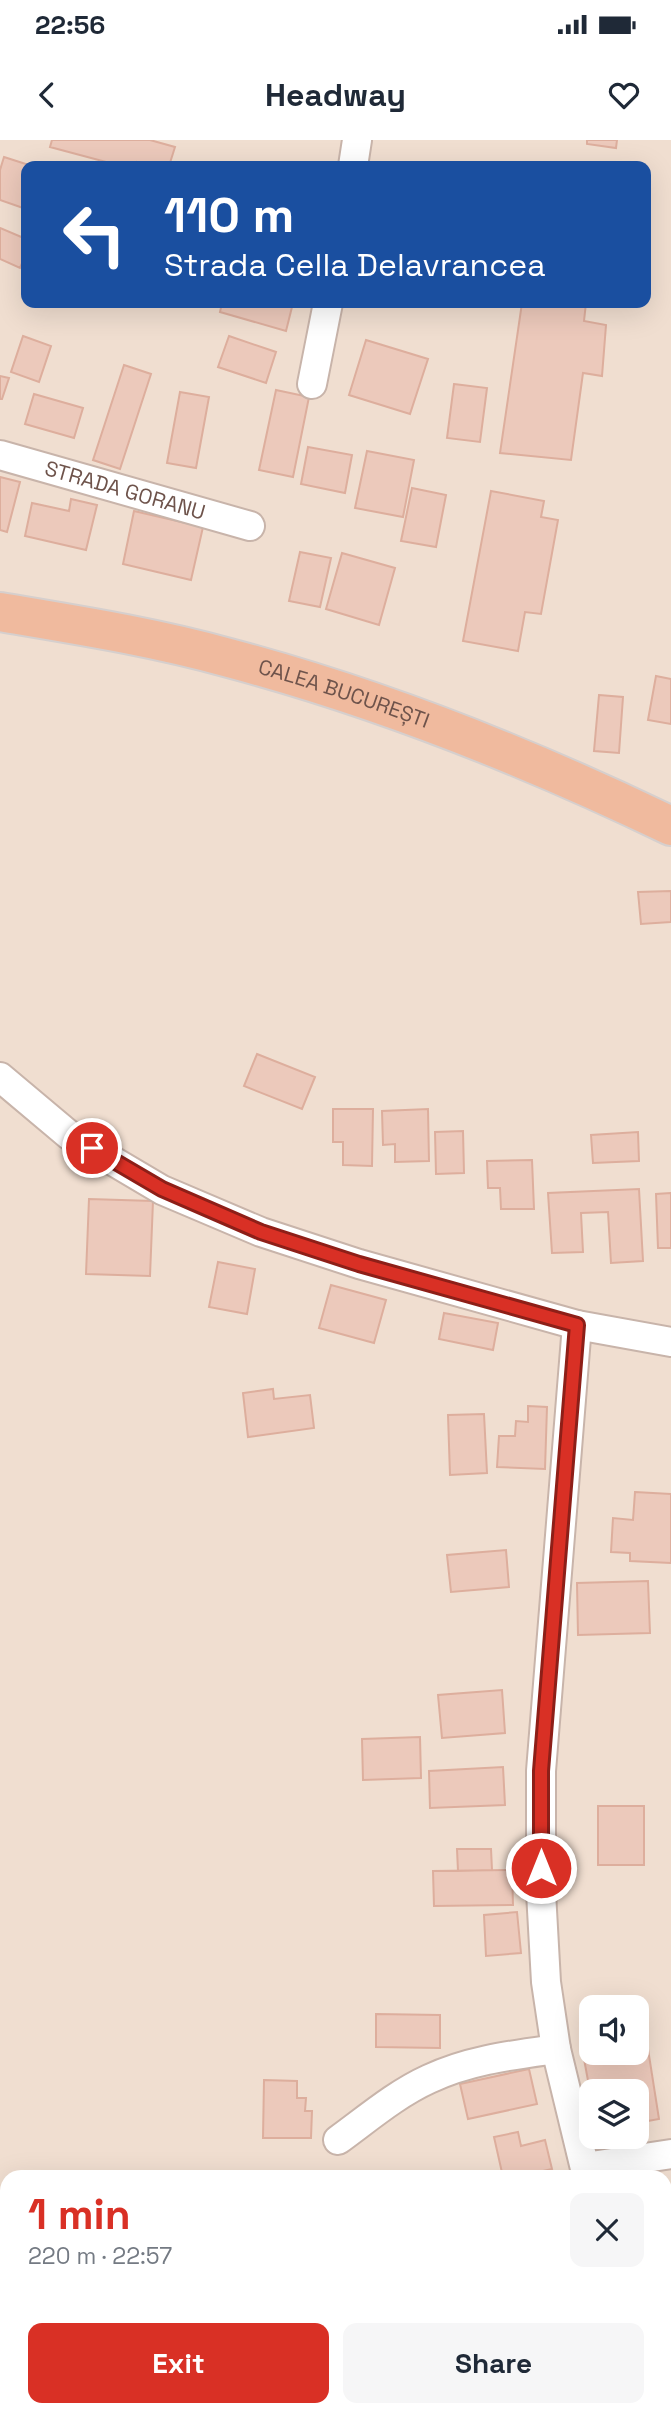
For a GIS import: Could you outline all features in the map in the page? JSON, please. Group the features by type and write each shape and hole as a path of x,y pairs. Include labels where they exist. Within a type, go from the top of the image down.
{"highway":[{"name":"CALEA BUCUREȘTI","path":"0,612 148,638 228,657 324,685 410,713 495,746 582,783 671,826"}],"street":[{"path":"354,161 357,140"},
{"path":"312,384 327,308"},
{"name":"STRADA GORANU","path":"0,455 250,526"},
{"path":"0,1077 69,1135 162,1189 261,1232 359,1264 577,1325 671,1342"},
{"path":"577,1325 541,1771 541,1892 546,1982 556,2049 586,2170"},
{"path":"338,2140 390,2102 426,2080 490,2058 556,2049"},
{"path":"595,2170 671,2154"}],"shaded area":[{"path":"0,140 671,140 671,2170 0,2170"}],"building":[{"path":"52,140 150,140 175,147 171,161 102,161 50,147"},
{"path":"587,140 617,140 616,148 587,144"},
{"path":"4,157 21,162 21,207 0,200 0,170"},
{"path":"0,228 21,237 21,266 20,268 0,259"},
{"path":"221,308 292,308 286,331 220,312"},
{"path":"521,308 585,308 584,321 606,325 602,376 583,373 571,460 500,453"},
{"path":"23,336 51,346 39,382 11,372"},
{"path":"229,336 276,352 266,383 218,367"},
{"path":"366,340 428,359 410,414 349,395"},
{"path":"124,365 151,374 120,469 93,460"},
{"path":"0,376 9,378 2,399 0,399"},
{"path":"454,384 487,388 480,442 447,438"},
{"path":"276,390 309,397 293,477 259,470"},
{"path":"180,392 209,397 196,468 167,463"},
{"path":"34,394 83,408 74,438 25,424"},
{"path":"308,447 352,455 345,493 301,484"},
{"path":"367,451 414,460 403,517 355,508"},
{"path":"0,477 20,482 7,532 0,530"},
{"path":"412,488 446,495 436,547 401,541"},
{"path":"491,491 544,501 541,517 558,520 541,614 525,612 518,651 463,641"},
{"path":"71,499 97,505 86,550 25,536 32,503 69,511"},
{"path":"134,511 203,527 191,580 123,564"},
{"path":"300,552 331,558 320,607 289,601"},
{"path":"342,553 395,568 379,625 326,609"},
{"path":"656,676 671,679 671,724 648,720"},
{"path":"599,695 623,697 619,753 594,751"},
{"path":"671,891 671,922 641,924 638,892"},
{"path":"257,1054 315,1077 302,1109 244,1086"},
{"path":"333,1109 373,1109 372,1166 343,1165 343,1142 333,1142"},
{"path":"428,1109 429,1161 395,1162 395,1144 383,1145 382,1111"},
{"path":"463,1131 464,1173 436,1174 435,1132"},
{"path":"638,1132 639,1161 593,1163 591,1135"},
{"path":"532,1160 534,1209 501,1209 500,1188 488,1188 487,1161"},
{"path":"639,1189 643,1261 611,1263 608,1212 581,1213 583,1252 552,1253 548,1193"},
{"path":"671,1193 671,1248 658,1248 656,1194"},
{"path":"89,1199 153,1201 150,1276 86,1274"},
{"path":"218,1262 255,1269 247,1314 209,1307"},
{"path":"331,1285 386,1300 374,1343 319,1328"},
{"path":"444,1313 498,1323 493,1350 439,1339"},
{"path":"273,1389 274,1399 310,1395 314,1428 248,1437 243,1393"},
{"path":"528,1406 547,1407 545,1469 497,1467 499,1436 515,1436 516,1421 528,1422"},
{"path":"484,1414 487,1473 450,1475 448,1415"},
{"path":"635,1492 671,1494 671,1563 630,1561 630,1553 611,1552 613,1518 633,1520"},
{"path":"506,1550 509,1587 451,1592 447,1555"},
{"path":"648,1581 650,1633 578,1635 577,1583"},
{"path":"502,1690 505,1733 442,1738 438,1695"},
{"path":"420,1737 421,1778 363,1780 362,1739"},
{"path":"503,1767 505,1805 430,1808 429,1771"},
{"path":"598,1806 644,1806 644,1865 598,1865"},
{"path":"457,1849 491,1849 492,1870 458,1871"},
{"path":"512,1870 513,1905 434,1906 433,1871"},
{"path":"517,1912 521,1953 486,1956 484,1915"},
{"path":"376,2014 440,2015 440,2048 376,2047"},
{"path":"649,2055 659,2119 649,2121 649,2079 588,2079 585,2065 649,2065"},
{"path":"529,2069 537,2104 468,2119 460,2084"},
{"path":"264,2080 297,2081 297,2098 306,2098 305,2111 312,2111 311,2138 263,2138"},
{"path":"518,2132 521,2146 545,2140 552,2169 501,2170 494,2137"}],"route":[{"path":"92,1148 162,1189 261,1232 359,1264 577,1325 541,1771 541,1868"}]}
